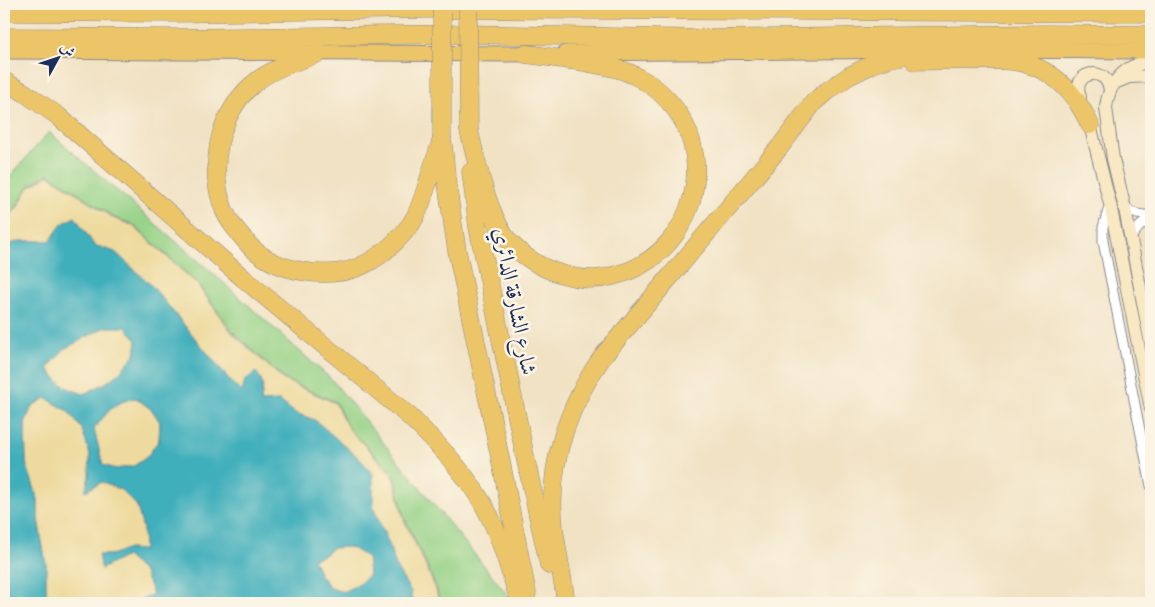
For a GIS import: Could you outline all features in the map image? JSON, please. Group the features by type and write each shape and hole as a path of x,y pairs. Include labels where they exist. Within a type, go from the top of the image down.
{"highway":[{"name":"شارع الشارقة الدائري","path":"442,4 442,139 447,184 457,251 529,603"},
{"name":"شارع الشارقة الدائري","path":"469,6 469,131 478,227 526,461 558,603"},
{"path":"4,12 172,13 414,9 469,6 1151,13"},
{"path":"4,37 173,38 463,34 709,39 1045,34 1151,35"},
{"path":"566,603 554,527 554,480 557,458 570,413 591,374 603,356 779,148 814,102 843,80 862,69 890,58 932,50"},
{"path":"319,53 280,68 264,76 251,86 230,113 221,135 216,158 216,182 222,206 233,225 252,248 273,262 297,270 315,273 335,273 358,267 380,255 398,240 412,222 423,200 442,139"},
{"path":"469,131 484,188 494,215 505,236 523,255 544,268 568,276 593,279 617,276 641,266 660,252 675,235 686,215 693,196 696,172 690,135 670,102 656,89 623,70 525,54"},
{"path":"779,148 827,101 847,86 883,68 916,61 999,60 1025,63 1053,76 1065,86 1080,104 1090,125"},
{"path":"4,81 44,105 58,116 243,278 409,416 426,433 471,486 489,516 503,550 520,603"}],"main road":[{"path":"1137,4 1149,4"},
{"path":"4,51 525,54 932,50 1151,51"},
{"path":"1013,50 1044,64 1058,73 1067,80 1080,97"},
{"path":"1151,62 1141,63 1120,75 1111,87 1106,102 1109,138 1151,344"},
{"path":"1111,87 1104,77 1090,74 1085,76 1079,83 1078,93 1090,125 1110,204 1151,409"},
{"path":"1111,87 1129,77 1151,76"}],"street":[{"path":"1110,204 1103,227 1103,241 1151,486"},
{"path":"1125,209 1137,214 1151,216"},
{"path":"1130,238 1151,216"}],"green space":[{"path":"49,132 209,270 332,380 507,594 509,603 440,603 429,570 405,519 394,474 348,428 336,402 285,380 233,332 198,284 132,224 115,218 49,174 29,186 15,209 4,219 4,183"}],"sand":[{"path":"49,175 115,219 132,225 197,284 232,333 284,380 335,403 348,428 393,475 404,520 428,571 439,603 411,603 411,592 397,569 373,507 315,420 295,413 280,401 261,402 263,387 261,378 246,380 243,393 233,384 151,285 115,252 94,245 75,217 62,224 50,241 20,241 4,246 4,220 16,210 29,187"},
{"path":"105,327 126,327 137,341 135,354 121,371 106,383 83,394 63,385 48,368 64,349"},
{"path":"46,398 68,411 82,429 90,455 86,491 102,482 121,490 137,506 143,529 145,551 128,549 111,555 98,555 101,569 126,556 144,572 153,594 135,603 49,603 46,589 46,564 38,519 38,499 26,463 25,423 32,406"},
{"path":"136,398 152,410 160,422 159,440 147,457 134,466 116,469 102,465 94,429 109,410 123,401"},
{"path":"350,547 367,557 369,574 359,584 343,592 331,588 320,575 313,558 324,555 332,548"}],"water":[{"path":"75,217 94,245 115,252 151,285 233,384 242,392 245,380 256,372 261,382 261,402 280,401 295,413 315,420 359,458 373,474 373,507 397,569 411,592 411,603 135,603 153,594 144,572 126,556 101,569 98,555 111,555 128,549 144,550 143,529 137,506 121,490 102,482 85,491 89,477 90,455 82,429 68,411 46,398 32,406 25,423 26,463 38,499 38,519 46,564 46,589 49,603 4,603 4,246 20,241 50,241 62,224","holes":["105,327 126,327 137,341 135,354 121,371 106,383 84,394 63,385 48,368 64,349","136,398 152,410 160,422 159,440 147,457 134,466 116,469 103,465 94,429 116,405","350,547 367,557 369,574 359,584 343,592 330,588 320,575 313,559 324,555 332,548"]}]}
